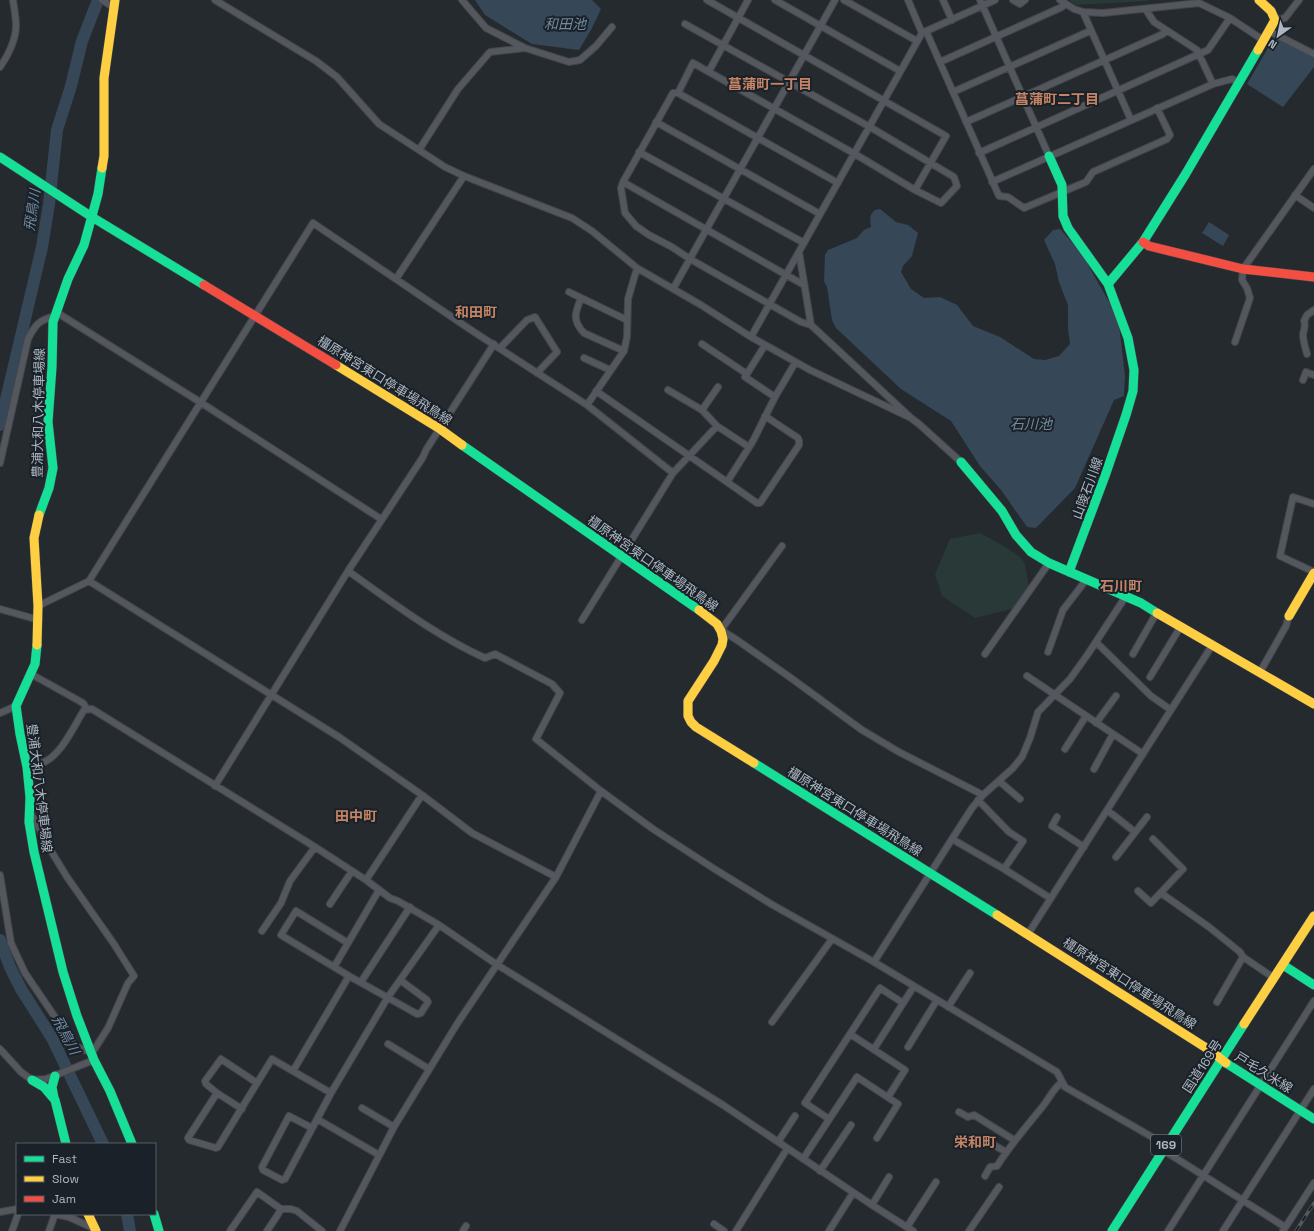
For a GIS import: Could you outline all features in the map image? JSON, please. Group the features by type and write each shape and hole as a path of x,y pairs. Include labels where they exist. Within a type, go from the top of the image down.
{"main road":[{"path":"1108,284 1143,242 1185,175 1275,20 1271,11 1259,0"},
{"path":"92,217 98,194 104,156 104,78 115,4"},
{"name":"山陵石川線","path":"1050,156 1062,186 1063,216 1068,228 1108,284 1128,338 1134,370 1133,391 1117,444 1069,572"},
{"name":"橿原神宮東口停車場飛鳥線","path":"0,157 92,217 440,429 713,620 721,630 723,641 719,652 688,701 687,713 693,724 1028,934 1211,1051 1221,1060"},
{"name":"豊浦大和八木停車場線","path":"92,217 84,245 68,279 55,314 52,329 52,367 48,422 53,468 49,488 37,519 34,538 39,620 38,641 35,664 16,706 27,767 30,797 29,822 34,852 63,972 92,1058 110,1091 132,1143"},
{"path":"1143,242 1149,246 1243,269 1314,277"},
{"path":"960,462 1002,511 1016,535 1031,552 1049,563 1126,596 1156,612 1314,704"},
{"path":"1289,616 1314,572"},
{"name":"国道169号","path":"1112,1231 1314,916"},
{"path":"1283,965 1314,985"},
{"name":"戸毛久米線","path":"1221,1060 1314,1118"},
{"path":"57,1075 52,1087 66,1143"},
{"path":"32,1080 44,1088 55,1100"},
{"path":"88,1215 95,1230"},
{"path":"154,1215 159,1231"}],"street":[{"path":"0,67 5,61 16,26 13,0"},
{"path":"102,0 115,4"},
{"path":"215,0 294,47 321,65 337,77 379,124 445,167 464,176 572,218 592,231 638,268 795,363 911,418"},
{"path":"462,0 486,28 525,48 569,62 580,60 596,46 612,27"},
{"path":"707,0 946,136 915,190"},
{"path":"709,71 748,0"},
{"path":"775,0 900,71"},
{"path":"673,289 773,108 835,0"},
{"path":"844,0 917,41"},
{"path":"908,0 940,62 999,196 1008,197 1024,208 1086,182 1093,172 1167,139 1170,135 1157,108"},
{"path":"943,0 952,20"},
{"path":"751,337 870,128 917,41 924,32 952,20 981,3 995,0"},
{"path":"1013,0 1020,4 1025,0"},
{"path":"1153,7 1158,0"},
{"path":"1275,20 1285,18 1298,0"},
{"path":"940,62 1062,8 1063,2 1083,12 1103,13 1146,10 1153,7 1199,3 1230,18 1263,40"},
{"path":"981,3 1050,156"},
{"path":"1146,10 1154,22 1197,50 1213,84"},
{"path":"1083,12 1090,31 1131,120"},
{"path":"979,153 1208,50 1230,18"},
{"path":"678,94 694,63 941,204 957,186 954,177 931,162 685,24"},
{"path":"953,92 1090,31"},
{"path":"966,122 1023,98 1163,34 1166,31"},
{"path":"1269,31 1314,54"},
{"path":"419,150 458,89 490,52 525,48"},
{"path":"992,182 1213,84 1232,79 1239,82"},
{"path":"838,183 673,92 639,152 621,188 625,213 632,222 649,235 672,247 690,259 801,322 811,325 960,462"},
{"path":"656,122 820,214"},
{"path":"639,152 804,243"},
{"path":"1235,342 1250,298 1247,288 1242,280 1243,269 1314,168"},
{"path":"396,279 464,176"},
{"path":"623,182 804,285"},
{"path":"1295,195 1314,208"},
{"path":"38,606 89,581 312,224 587,405 673,473"},
{"path":"799,252 811,325"},
{"path":"587,405 626,346 628,299 638,268"},
{"path":"569,292 627,320"},
{"path":"581,298 576,310 575,318 580,329 584,333 624,351"},
{"path":"1306,354 1303,334 1305,325 1304,321 1307,315 1314,310"},
{"path":"0,463 28,339 33,329 39,323 45,318 55,314 200,402 381,519"},
{"path":"500,348 527,320 535,317 556,352 537,372"},
{"path":"216,786 348,571 423,457 494,344"},
{"path":"702,344 747,374"},
{"path":"765,345 744,377 775,397"},
{"path":"584,358 610,370"},
{"path":"727,482 749,447 775,397 795,363"},
{"path":"1303,380 1306,372 1314,375"},
{"path":"702,410 718,388"},
{"path":"668,390 702,410 717,426 749,447"},
{"path":"596,391 757,503 760,503 799,445 798,438 765,416"},
{"path":"582,620 673,473 717,426"},
{"path":"1314,504 1293,497 1280,556 1314,572"},
{"path":"782,546 721,630 791,678 862,730 905,755 983,795"},
{"path":"985,654 1049,563"},
{"path":"348,571 439,634 485,658 495,654 552,684 560,693 536,739 601,791 653,829 713,868 771,904 874,962 1057,1072 1065,1087 1165,1147 1284,1229 1314,1183"},
{"path":"1048,652 1063,610 1086,580"},
{"path":"89,581 339,737 422,795 472,833 556,877"},
{"path":"874,962 978,800 1014,768 1022,757 1038,712 1070,679 1126,596"},
{"path":"0,609 39,620"},
{"path":"1133,654 1156,612"},
{"path":"1260,672 1286,626 1289,616"},
{"path":"1150,677 1180,626"},
{"path":"1096,642 1151,696 1171,710"},
{"path":"1028,934 1212,644"},
{"path":"31,674 83,703 87,709"},
{"path":"1027,676 1143,754"},
{"path":"1096,723 1116,696"},
{"path":"0,713 16,706"},
{"path":"27,767 43,763 60,749 84,710 92,709 315,847 366,880 390,898 410,907 439,925 496,964 716,1101 913,1231"},
{"path":"1065,749 1086,716"},
{"path":"1094,769 1113,734"},
{"path":"999,781 1020,799"},
{"path":"340,1231 394,1127 496,964 556,877 601,791"},
{"path":"366,880 422,795"},
{"path":"978,800 1009,832 1023,841 1004,869"},
{"path":"1107,810 1135,832"},
{"path":"0,1049 22,1072 32,1080 46,1080 92,1058 108,1028 128,983 134,976 114,944 67,877 30,813"},
{"path":"1057,817 1052,826 1084,847"},
{"path":"1116,857 1147,817"},
{"path":"952,839 1050,898"},
{"path":"1138,891 1151,903 1183,869 1153,839"},
{"path":"262,932 281,903 290,881 315,847"},
{"path":"330,904 352,871"},
{"path":"0,875 11,943 25,973 75,1046 92,1058"},
{"path":"334,967 379,890"},
{"path":"1161,893 1209,927 1240,952 1243,957 1274,978"},
{"path":"361,982 410,907"},
{"path":"348,943 296,911 281,935 349,976 418,1014 421,1013 428,1002 427,1000 400,980"},
{"path":"312,1128 289,1116 262,1167 263,1170 282,1180 284,1179 317,1119 331,1093 388,997 439,925"},
{"path":"772,1022 832,939"},
{"path":"1217,1002 1243,957"},
{"path":"948,1007 970,973"},
{"path":"293,1070 349,976"},
{"path":"874,1049 914,986"},
{"path":"829,1119 805,1103 880,988 904,1003"},
{"path":"908,1048 937,1000"},
{"path":"1168,1231 1314,1001"},
{"path":"850,1034 905,1070 888,1097"},
{"path":"388,1044 429,1069"},
{"path":"242,1109 206,1084 206,1081 221,1059 257,1083"},
{"path":"217,1092 188,1138 189,1140 216,1148 242,1109 272,1059 331,1093"},
{"path":"803,1159 857,1077 898,1104 877,1138"},
{"path":"985,1176 990,1167 997,1166 1014,1140 1044,1105 1055,1087 1062,1082"},
{"path":"1223,1231 1314,1089"},
{"path":"362,1108 394,1127"},
{"path":"959,1112 968,1117 974,1115 1014,1140"},
{"path":"778,1142 795,1116"},
{"path":"317,1119 379,1155"},
{"path":"820,1170 851,1125"},
{"path":"987,1141 1006,1152"},
{"path":"736,1231 788,1149"},
{"path":"872,1205 890,1177"},
{"path":"907,1227 936,1182"},
{"path":"969,1231 999,1187"},
{"path":"230,1231 257,1192 281,1209 298,1211 322,1231"},
{"path":"829,1231 853,1192"},
{"path":"0,1212 16,1209"},
{"path":"267,1231 281,1209"},
{"path":"12,1231 18,1215"},
{"path":"49,1231 55,1215"},
{"path":"60,1215 69,1217 95,1230"},
{"path":"714,1224 724,1231"}],"shaded area":[{"path":"1069,0 1148,0 1076,5"},
{"path":"980,533 1004,546 1021,558 1025,565 1029,587 1015,608 975,618 942,596 935,574 950,539"}],"water":[{"name":"和田池","path":"475,0 592,0 601,9 579,50 532,44 485,15"},
{"path":"1275,36 1314,56 1314,67 1283,107 1247,84"},
{"name":"石川池","path":"880,209 896,222 908,225 918,233 912,256 903,266 901,272 911,289 924,298 940,297 957,305 973,326 1000,337 1034,359 1045,360 1059,356 1070,344 1068,329 1068,305 1059,282 1055,264 1044,240 1053,230 1060,229 1080,251 1112,307 1119,325 1125,375 1124,396 1114,400 1075,488 1036,528 1027,527 1001,490 980,466 951,421 901,389 836,328 832,320 827,287 824,281 825,255 828,250 857,238 864,230 871,227 871,215 875,210"},
{"path":"1209,222 1229,235 1223,246 1202,233"}],"waterway":[{"name":"飛鳥川","path":"0,425 42,247 49,204 57,130 71,86 82,41 98,0"},
{"name":"飛鳥川","path":"0,940 10,967 21,989 52,1038 103,1143"},
{"name":"飛鳥川","path":"127,1215 130,1231"}],"railway":[{"path":"1296,1231 1314,1203"}],"traffic: fast":[{"path":"1108,284 1143,242 1185,175 1258,50"},
{"path":"1049,156 1062,185 1063,216 1068,228 1108,284 1128,338 1134,370 1133,391 1126,415 1069,572"},
{"path":"0,157 92,217 204,285"},
{"path":"39,515 49,488 53,468 48,422 52,367 53,322 68,279 84,245 98,194 102,168"},
{"path":"462,445 699,610"},
{"path":"961,462 1002,511 1016,535 1031,552 1049,563 1141,603 1157,613"},
{"path":"37,645 35,664 16,706 27,767 30,797 29,822 34,852 63,972 77,1016 94,1060 110,1091 132,1143"},
{"path":"754,763 997,915"},
{"path":"1283,965 1314,985"},
{"path":"1112,1231 1244,1024"},
{"path":"1226,1063 1314,1119"},
{"path":"54,1098 52,1087 55,1076"},
{"path":"32,1080 44,1087 55,1100 66,1143"},
{"path":"154,1215 159,1231"}],"traffic: slow":[{"path":"102,168 104,156 104,78 115,0"},
{"path":"1258,50 1275,20 1271,11 1259,0"},
{"path":"336,365 440,429 462,445"},
{"path":"37,645 38,606 34,538 39,515"},
{"path":"1289,616 1314,573"},
{"path":"699,610 717,624 723,639 722,645 714,661 688,701 688,716 696,727 754,763"},
{"path":"1157,613 1314,704"},
{"path":"997,915 1211,1051 1226,1063"},
{"path":"1244,1024 1314,916"},
{"path":"88,1215 96,1231"}],"traffic: jam":[{"path":"1143,242 1149,246 1243,269 1314,277"},
{"path":"204,285 336,365"}],"district":[{"name":"菖蒲町一丁目","path":"770,84"},
{"name":"菖蒲町二丁目","path":"1057,99"},
{"name":"和田町","path":"476,312"},
{"name":"石川町","path":"1121,586"},
{"name":"田中町","path":"356,816"},
{"name":"栄和町","path":"975,1142"}]}
